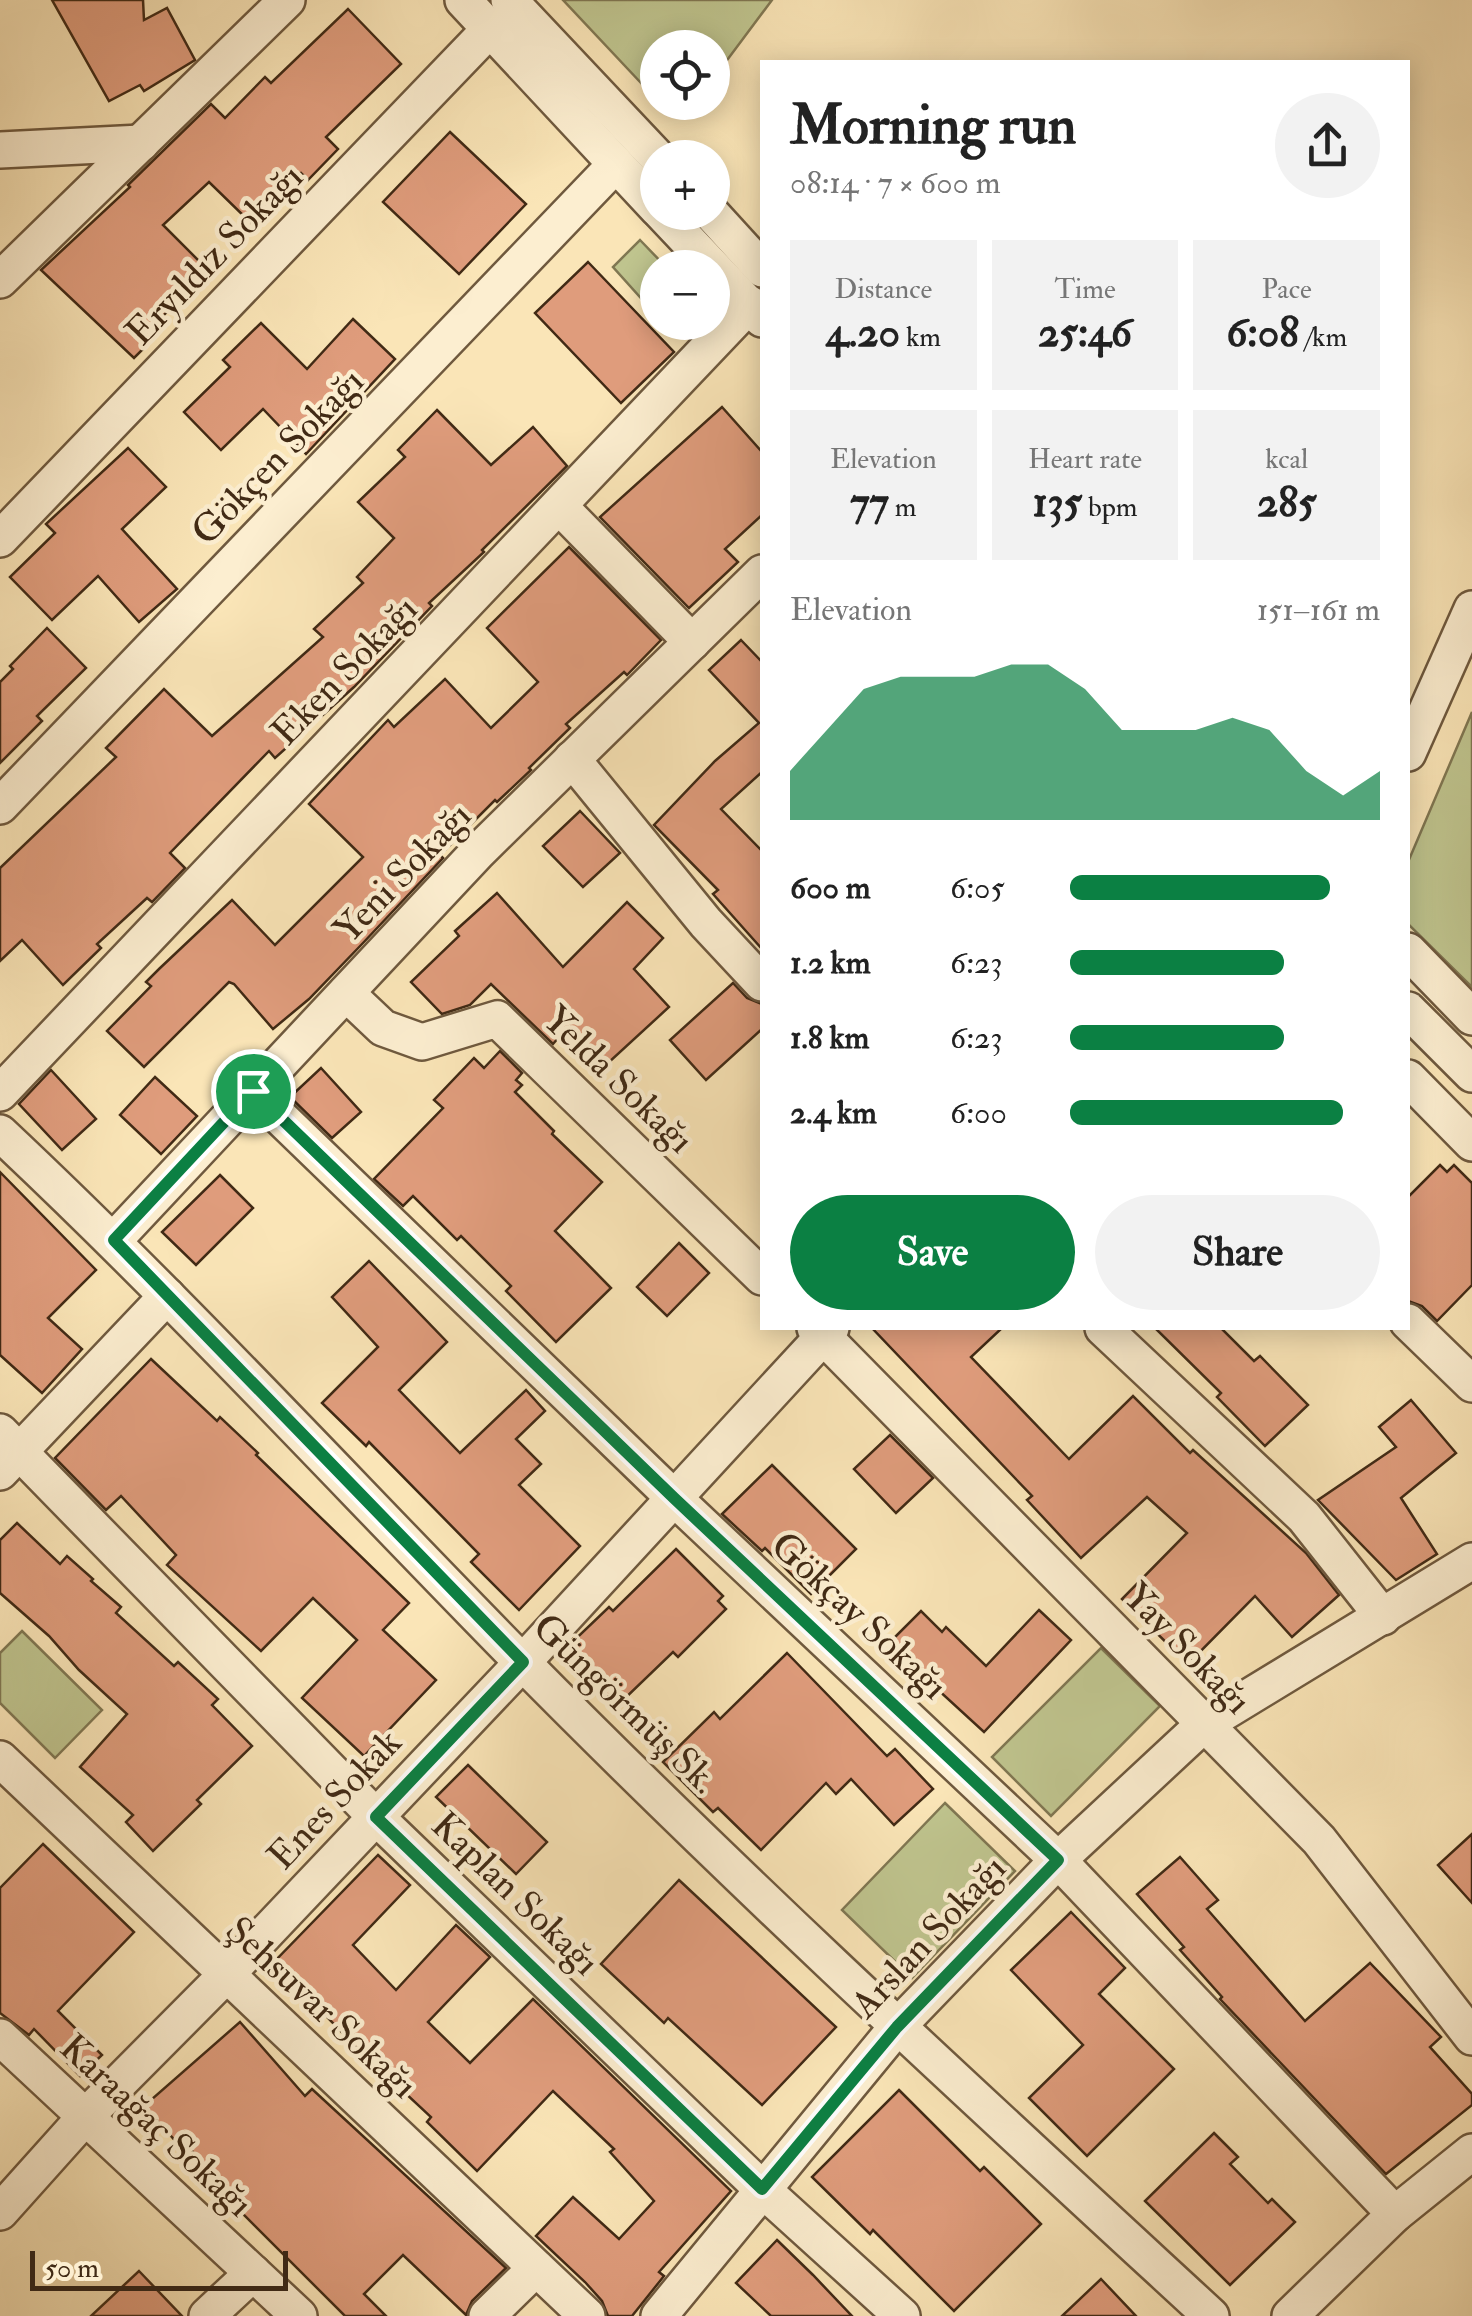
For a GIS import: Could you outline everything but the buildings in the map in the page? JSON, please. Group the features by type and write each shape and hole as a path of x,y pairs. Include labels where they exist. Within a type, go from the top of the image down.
{"street":[{"path":"0,280 288,0"},
{"path":"463,0 499,14 640,142"},
{"path":"499,14 615,165 640,191"},
{"name":"Eryıldız Sokağı","path":"0,539 499,14"},
{"path":"0,150 141,142"},
{"name":"Gökçen Sokağı","path":"0,806 615,165"},
{"path":"677,230 756,312"},
{"path":"726,230 760,267"},
{"name":"Eken Sokağı","path":"0,1093 559,506 756,312"},
{"path":"559,506 692,642"},
{"name":"Yeni Sokağı","path":"114,1240 477,853 760,575"},
{"path":"1410,748 1472,609"},
{"path":"572,759 706,923 760,981"},
{"path":"1410,953 1472,1016"},
{"name":"Yelda Sokağı","path":"346,992 383,1028 422,1042 497,1019 760,1275"},
{"path":"1410,1012 1472,1074"},
{"path":"1410,1080 1472,1144"},
{"name":"Gökçay Sokağı","path":"253,1091 674,1498 1058,1860 1395,2214"},
{"name":"Güngörmüş Sk.","path":"0,1133 114,1240 523,1662 897,2027 1211,2316"},
{"path":"6,1451 167,1296"},
{"path":"1410,1324 1472,1384"},
{"name":"Enes Sokak","path":"0,2212 86,2116 226,1975 523,1662 823,1330"},
{"name":"Yay Sokağı","path":"823,1330 1319,1840 1472,2037"},
{"path":"1105,1330 1304,1517 1383,1617"},
{"name":"Kaplan Sokağı","path":"6,1451 376,1817 762,2189 902,2316"},
{"name":"Arslan Sokağı","path":"660,2316 897,2027 1058,1860 1204,1725 1472,1561"},
{"name":"Şehsuvar Sokağı","path":"0,1759 587,2316"},
{"name":"Karaağaç Sokağı","path":"0,2038 299,2316"},
{"path":"1290,2316 1395,2214 1472,2152"},
{"path":"487,2316 536,2268"},
{"path":"207,2316 253,2273"}],"green space":[{"path":"563,0 772,0 730,56 730,30 640,30 640,82"},
{"path":"640,240 650,250 640,250 640,297 613,267"},
{"path":"1472,712 1472,987 1410,926 1410,857"},
{"path":"22,1631 102,1710 55,1758 0,1703 0,1653"},
{"path":"1101,1648 1160,1706 1051,1816 992,1757"},
{"path":"945,1803 1015,1871 912,1978 842,1910"}],"route":[{"path":"253,1091 674,1498 1058,1860 897,2027 762,2189 376,1817 523,1662 114,1240 253,1091"}]}
